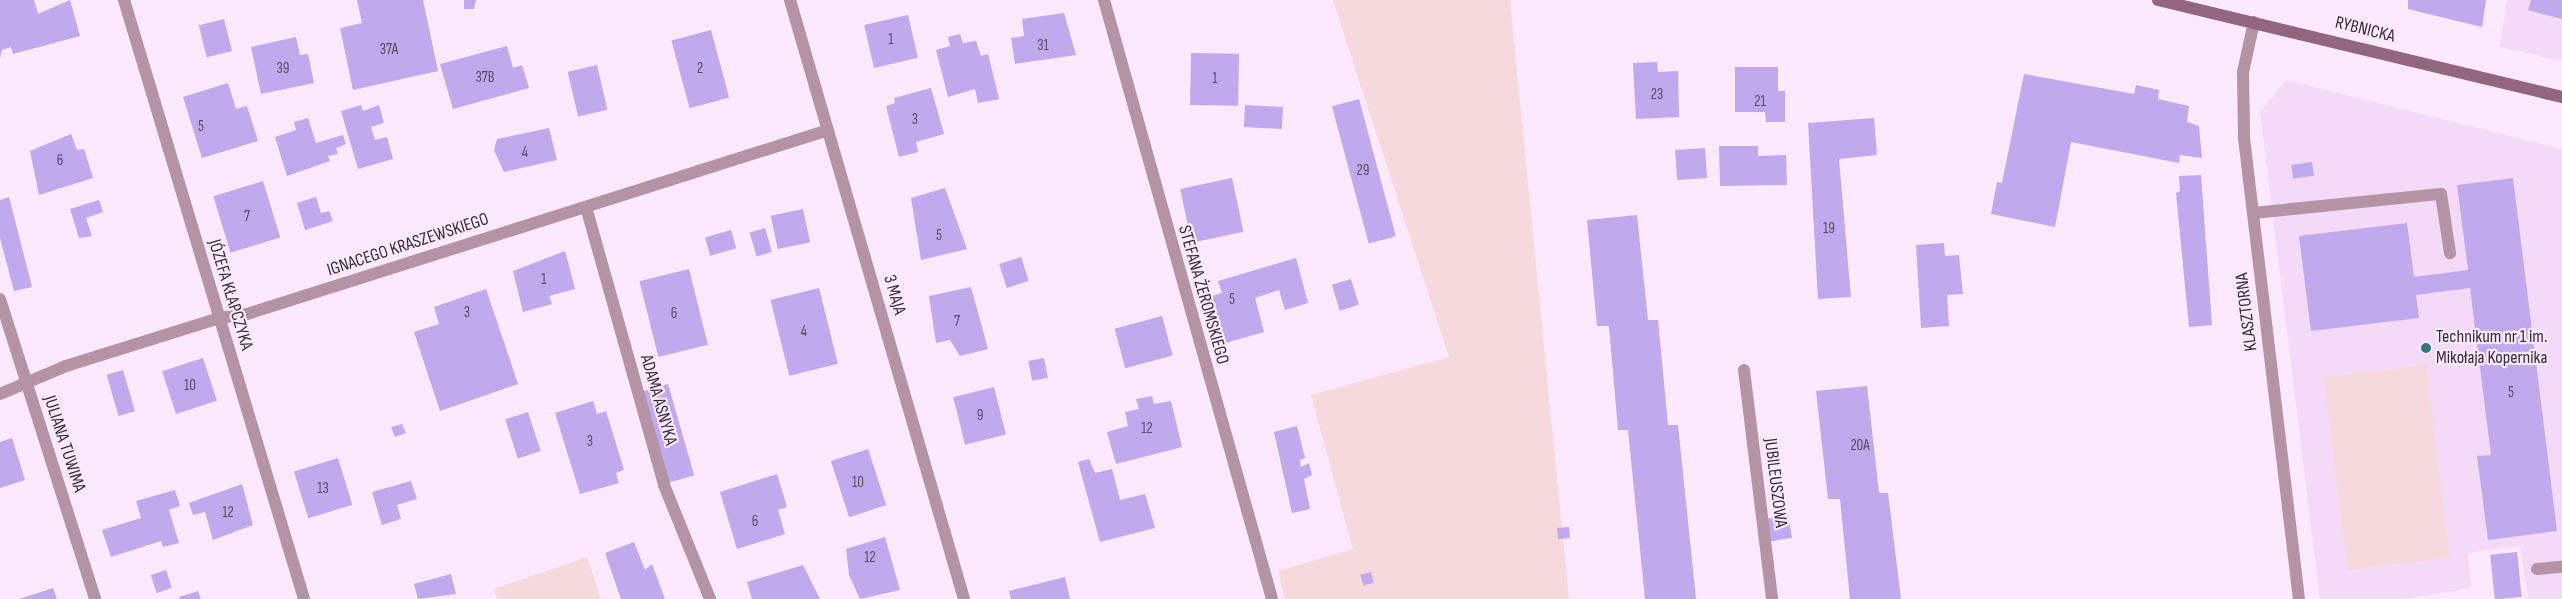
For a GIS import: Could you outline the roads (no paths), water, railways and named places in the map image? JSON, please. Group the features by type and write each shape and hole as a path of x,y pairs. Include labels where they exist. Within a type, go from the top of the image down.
{"street":[{"name":"JÓZEFA KŁAPCZYKA","path":"124,0 304,599"},
{"name":"3 MAJA","path":"790,0 964,599"},
{"name":"STEFANA ŻEROMSKIEGO","path":"1104,0 1272,599"},
{"name":"RYBNICKA","path":"2158,0 2562,98"},
{"name":"KLASZTORNA","path":"2254,22 2242,82 2253,213 2299,599"},
{"name":"IGNACEGO KRASZEWSKIEGO","path":"0,394 66,366 219,318 247,314 828,130"},
{"path":"2253,213 2441,194 2450,253"},
{"name":"ADAMA ASNYKA","path":"586,207 664,485 710,599"},
{"name":"JULIANA TUWIMA","path":"0,299 95,599"},
{"name":"JUBILEUSZOWA","path":"1744,370 1772,599"},
{"path":"2537,569 2562,567"}],"place":[{"name":"Technikum nr 1 im. Mikołaja Kopernika","path":"2426,348"}]}
